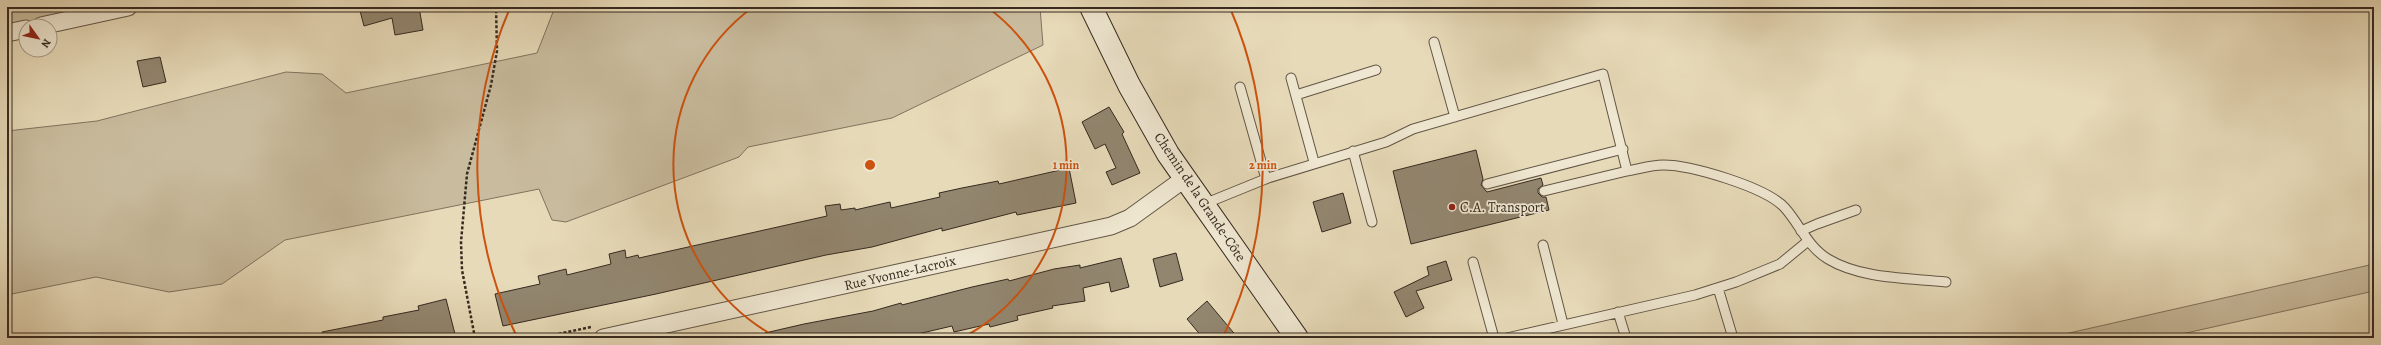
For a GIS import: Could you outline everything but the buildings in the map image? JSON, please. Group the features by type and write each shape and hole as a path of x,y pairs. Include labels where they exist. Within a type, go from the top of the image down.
{"main road":[{"name":"Chemin de la Grande-Côte","path":"1091,7 1129,85 1184,179 1297,338"}],"street":[{"path":"58,21 90,11 128,7"},
{"path":"7,33 18,31"},
{"name":"Rue Yvonne-Lacroix","path":"603,338 1118,224 1130,218 1184,179"}],"lane":[{"path":"1434,42 1455,117"},
{"path":"1296,95 1376,70"},
{"path":"1202,205 1212,199 1314,162 1386,142 1413,129 1603,74 1623,149 1627,171"},
{"path":"1291,78 1314,162"},
{"path":"1240,87 1266,179"},
{"path":"1487,184 1623,149"},
{"path":"1354,151 1372,222"},
{"path":"1544,191 1654,165 1677,166 1743,184 1775,200 1785,208 1808,241 1827,258 1846,267 1873,274 1946,282"},
{"path":"1801,231 1856,210"},
{"path":"1508,338 1718,288 1774,267 1788,259 1808,241"},
{"path":"1543,245 1563,324"},
{"path":"1473,262 1494,338"},
{"path":"1718,288 1733,338"},
{"path":"1618,312 1626,338"}],"path":[{"path":"475,338 462,270 461,242 467,174 491,85 497,51 496,7"}],"shaded area":[{"path":"7,7 92,7 43,18 18,18 18,24 7,26"},
{"path":"555,7 1040,7 1043,45 892,118 748,147 739,157 566,222 552,220 539,189 285,240 222,284 169,292 96,277 7,295 7,131 97,121 286,72 322,74 346,93 537,53"},
{"path":"2374,264 2374,291 2164,338 2047,338"}],"place":[{"name":"C.A. Transport","path":"1452,207"}]}
